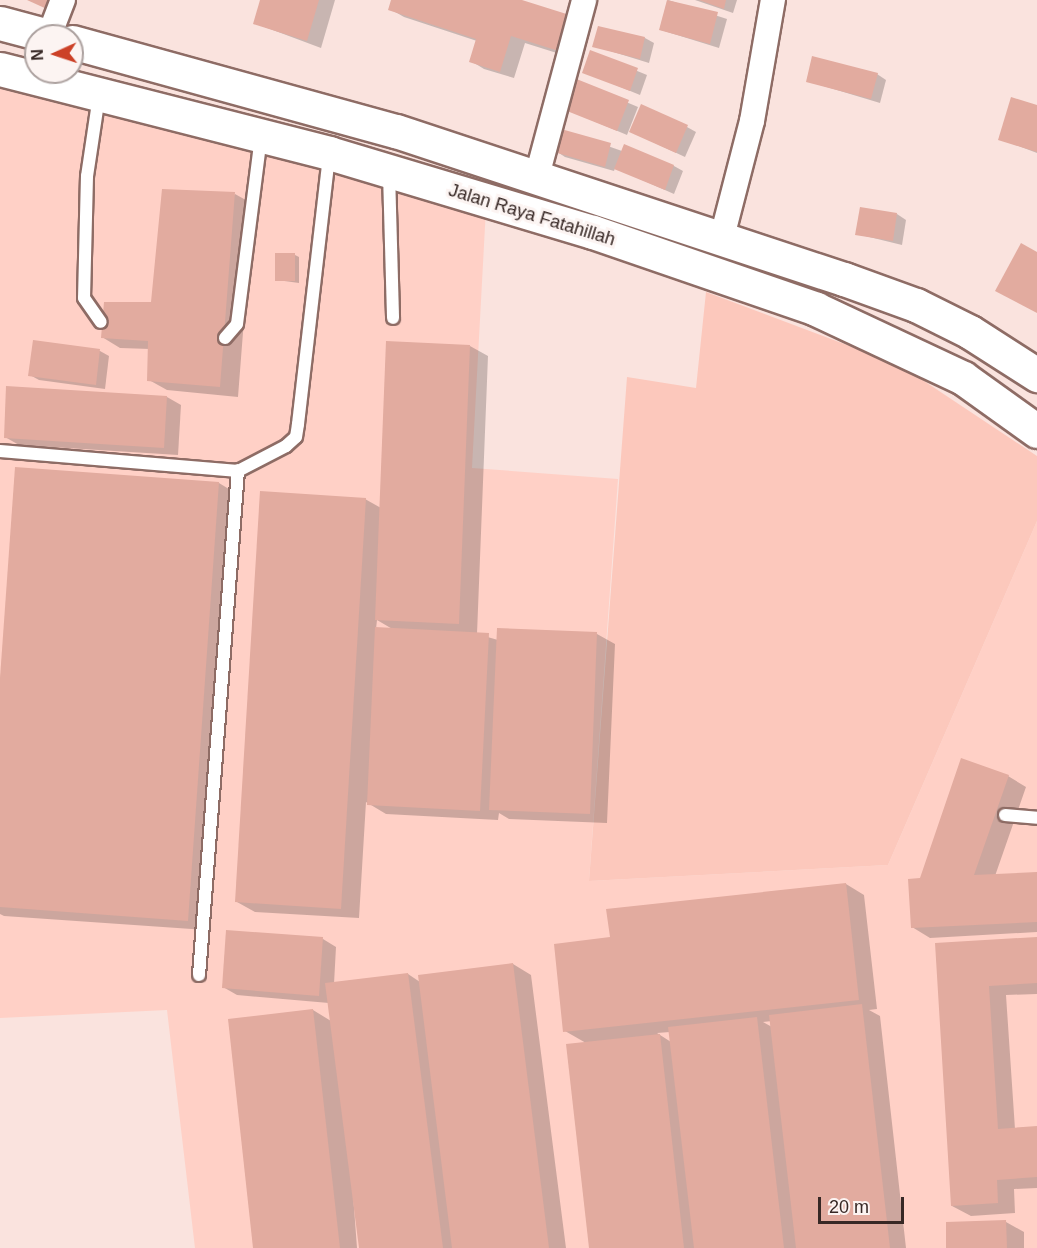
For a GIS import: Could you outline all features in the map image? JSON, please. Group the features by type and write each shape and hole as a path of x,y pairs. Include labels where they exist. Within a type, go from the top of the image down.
{"highway":[{"path":"0,23 24,29"},
{"name":"Jalan Raya Fatahillah","path":"84,45 295,101 537,176 722,237 916,305 969,332 1037,375"},
{"name":"Jalan Raya Fatahillah","path":"0,69 329,153 593,232 816,309 963,378 1037,430"}],"street":[{"path":"54,24 63,0"},
{"path":"537,176 584,0"},
{"path":"722,237 752,121 773,0"}],"lane":[{"path":"99,95 87,176 84,298 101,322"},
{"path":"225,338 232,334 237,324 262,135"},
{"path":"0,451 238,471 286,446 296,437 329,153"},
{"path":"389,171 393,318"},
{"path":"200,975 238,471"},
{"path":"1005,815 1037,818"}],"shaded area":[{"path":"0,56 24,64 24,84 84,82 486,208 472,468 618,479 589,881 888,865 1037,521 1037,1248 195,1248 167,1010 0,1018"},
{"path":"706,292 900,365 1037,456 1037,521 888,865 589,881 627,377 696,388"}],"building":[{"path":"27,0 53,0 49,10"},
{"path":"260,0 319,0 307,41 253,24"},
{"path":"391,0 522,0 576,17 565,53 511,36 500,72 469,62 476,39 388,10"},
{"path":"667,0 718,12 710,44 659,30"},
{"path":"699,0 726,0 724,9"},
{"path":"598,26 645,37 640,59 592,47"},
{"path":"590,50 638,68 630,91 582,73"},
{"path":"812,56 878,73 871,99 806,82"},
{"path":"574,78 629,100 617,131 562,109"},
{"path":"1011,97 1037,105 1037,152 998,140"},
{"path":"641,104 688,125 676,153 629,132"},
{"path":"561,129 611,143 605,167 554,152"},
{"path":"624,144 674,165 665,190 614,169"},
{"path":"162,189 235,192 220,387 147,381 148,341 101,338 104,302 151,302"},
{"path":"860,207 897,213 893,241 855,235"},
{"path":"1021,243 1037,252 1037,313 995,291"},
{"path":"275,253 295,253 295,281 275,281"},
{"path":"33,340 100,349 96,385 28,376"},
{"path":"386,341 470,345 459,624 375,620"},
{"path":"6,386 167,396 164,448 4,438"},
{"path":"15,467 219,482 188,921 0,907 0,678"},
{"path":"260,491 366,498 341,909 235,902"},
{"path":"375,627 489,633 480,811 367,805"},
{"path":"497,628 597,632 590,814 489,810"},
{"path":"961,758 1009,775 974,875 1037,872 1037,922 911,928 908,879 920,878"},
{"path":"846,883 859,1000 563,1032 554,944 610,937 606,909"},
{"path":"226,930 323,937 319,996 222,988"},
{"path":"1037,937 1037,983 989,986 998,1129 1037,1126 1037,1177 997,1180 998,1203 951,1206 935,943"},
{"path":"513,963 549,1248 452,1248 418,975"},
{"path":"408,973 443,1248 359,1248 325,983"},
{"path":"862,1004 890,1248 796,1248 769,1015"},
{"path":"313,1009 340,1248 253,1248 228,1019"},
{"path":"757,1017 784,1248 694,1248 668,1027"},
{"path":"660,1034 684,1248 589,1248 566,1044"},
{"path":"1006,1220 1007,1248 946,1248 946,1222"}]}
